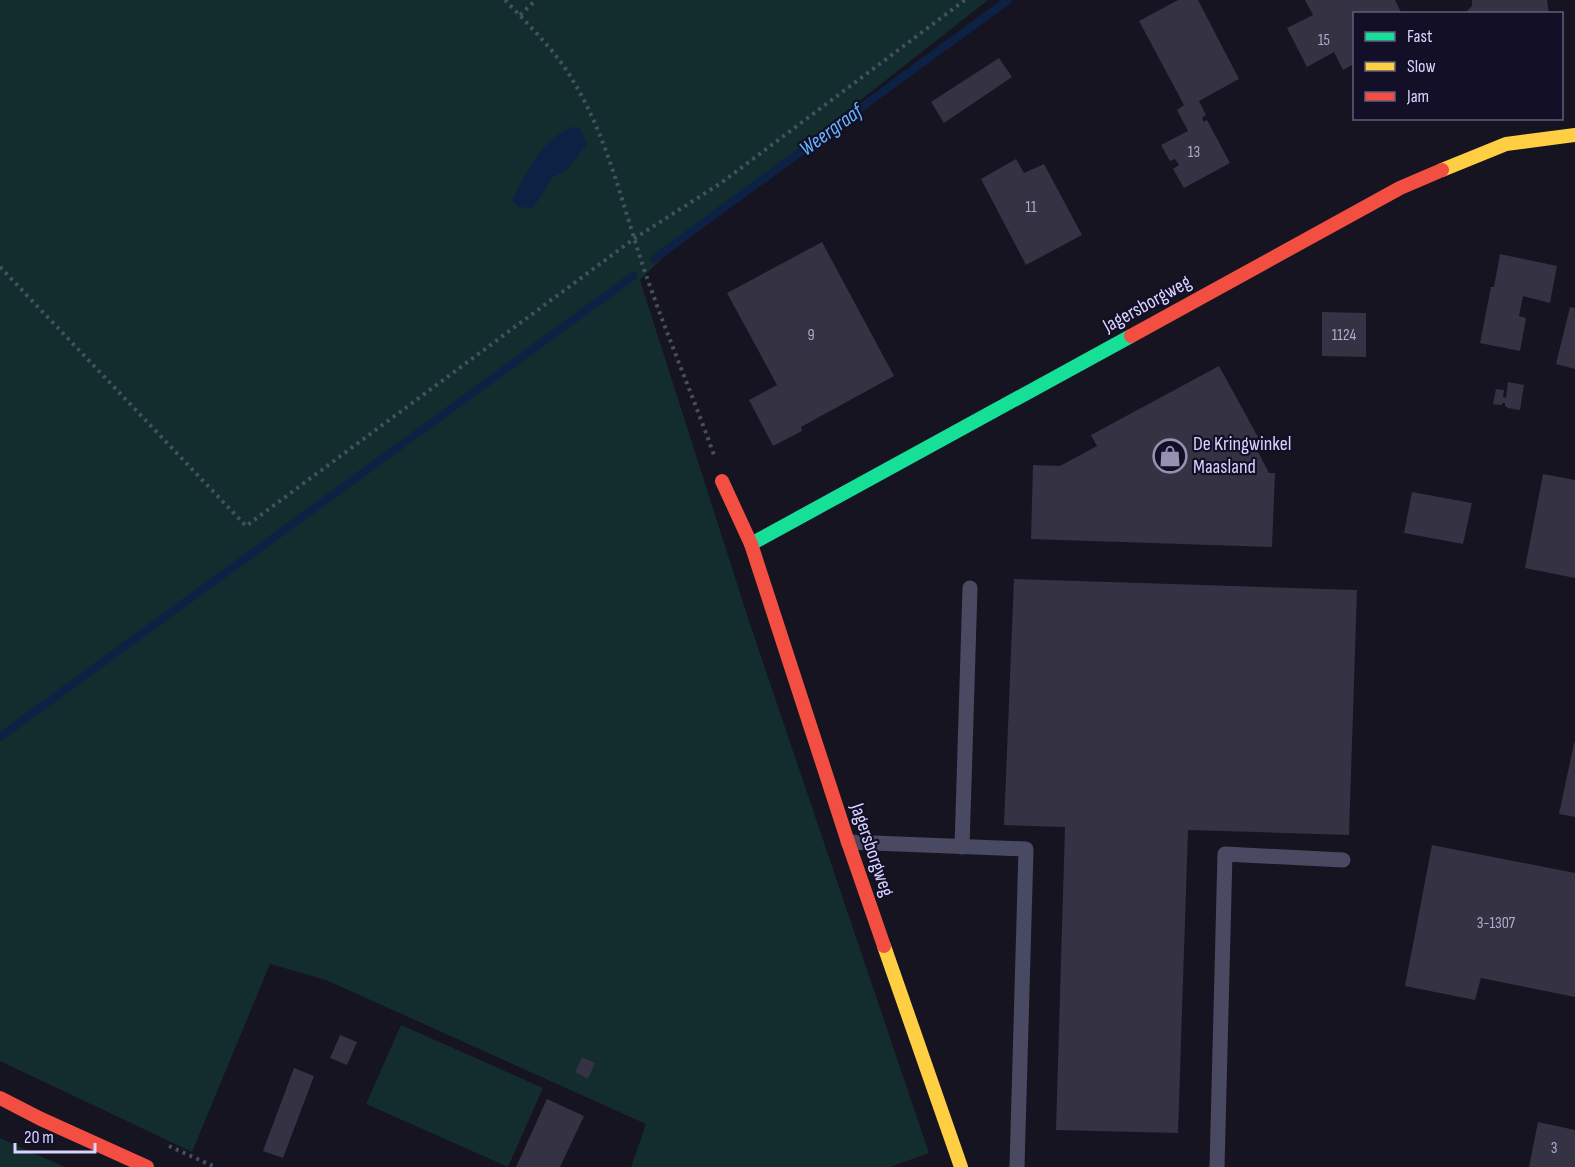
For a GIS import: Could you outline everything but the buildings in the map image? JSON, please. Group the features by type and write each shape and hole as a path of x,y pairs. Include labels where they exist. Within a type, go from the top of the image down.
{"street":[{"name":"Jagersborgweg","path":"752,544 1400,188 1506,144 1575,135"},
{"name":"Jagersborgweg","path":"722,481 752,544 848,842 961,1167"},
{"path":"0,1098 147,1167"}],"lane":[{"path":"962,847 970,588"},
{"path":"848,842 1026,849 1017,1167"},
{"path":"1216,1167 1225,854 1343,860"}],"path":[{"path":"505,0 560,62 586,105 615,173 651,289 689,385 722,481"},
{"path":"520,15 536,0"},
{"path":"0,267 246,526 635,238 721,183 965,0"}],"green space":[{"path":"0,0 988,0 676,245 640,280 748,618 929,1153 890,1167 631,1167 646,1124 326,980 270,964 192,1152 0,1061"},
{"path":"401,1025 543,1088 508,1167 366,1104"},
{"path":"0,1138 65,1167 0,1167"}],"water":[{"path":"572,127 580,128 587,144 568,169 553,177 533,208 519,207 513,199 536,157 552,140"}],"waterway":[{"name":"Weergraaf","path":"654,259 1008,0"},
{"path":"0,737 633,276"}],"traffic: fast":[{"path":"751,544 1131,336"}],"traffic: slow":[{"path":"1442,170 1506,144 1575,135"},
{"path":"884,946 961,1167"}],"traffic: jam":[{"path":"1131,336 1400,188 1442,170"},
{"path":"722,481 751,544 884,946"},
{"path":"0,1098 147,1167"}],"place":[{"name":"De Kringwinkel Maasland","path":"1170,456"}]}
